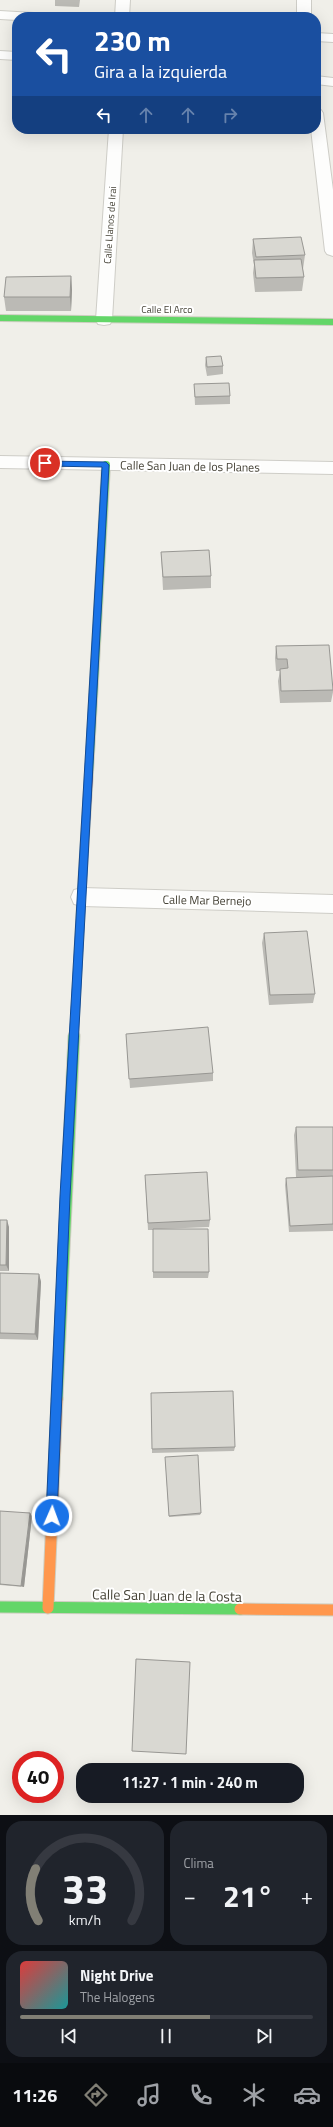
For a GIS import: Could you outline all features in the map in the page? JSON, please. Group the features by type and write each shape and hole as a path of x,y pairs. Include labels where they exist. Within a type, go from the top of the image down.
{"street":[{"path":"122,12 123,0"},
{"path":"304,0 304,12"},
{"path":"0,15 12,16"},
{"path":"321,37 333,38"},
{"path":"0,55 12,56"},
{"path":"321,81 333,82"},
{"name":"Calle Llanos de Irai","path":"104,320 116,134"},
{"path":"319,134 333,251"},
{"name":"Calle El Arco","path":"0,318 333,322"},
{"name":"Calle San Juan de los Planes","path":"0,462 333,468"},
{"path":"48,1608 65,1204 106,465"},
{"name":"Calle Mar Bernejo","path":"82,897 333,904"},
{"name":"Calle San Juan de la Costa","path":"0,1608 333,1610"}],"building":[{"path":"301,237 305,255 256,257 253,239"},
{"path":"301,259 304,277 256,278 254,260"},
{"path":"71,276 70,297 4,297 6,277"},
{"path":"221,356 223,366 207,367 206,357"},
{"path":"229,383 230,396 195,397 194,384"},
{"path":"209,550 211,576 163,577 161,552"},
{"path":"329,645 333,690 281,691 280,669 288,668 287,659 277,659 276,646"},
{"path":"307,931 315,994 270,995 264,933"},
{"path":"208,1027 213,1073 129,1079 126,1034"},
{"path":"296,1127 333,1127 333,1170 298,1170"},
{"path":"207,1172 210,1220 148,1223 145,1175"},
{"path":"333,1176 333,1224 290,1226 286,1178"},
{"path":"0,1220 7,1220 6,1265 0,1265"},
{"path":"153,1229 208,1229 209,1272 153,1272"},
{"path":"0,1273 39,1274 35,1334 0,1333"},
{"path":"233,1391 235,1447 152,1449 151,1393"},
{"path":"198,1455 201,1513 169,1516 165,1457"},
{"path":"0,1511 30,1513 21,1586 0,1584"},
{"path":"136,1659 190,1662 186,1754 132,1751"}],"traffic: fast":[{"path":"0,318 333,322"},
{"path":"89,772 106,465"},
{"path":"57,1399 65,1196 82,886"},
{"path":"0,1607 240,1609"}],"traffic: slow":[{"path":"48,1608 57,1399"},
{"path":"240,1609 333,1610"}],"traffic: jam":[{"path":"82,886 89,772"}],"route":[{"path":"45,463 106,465 65,1196 52,1516"}]}
